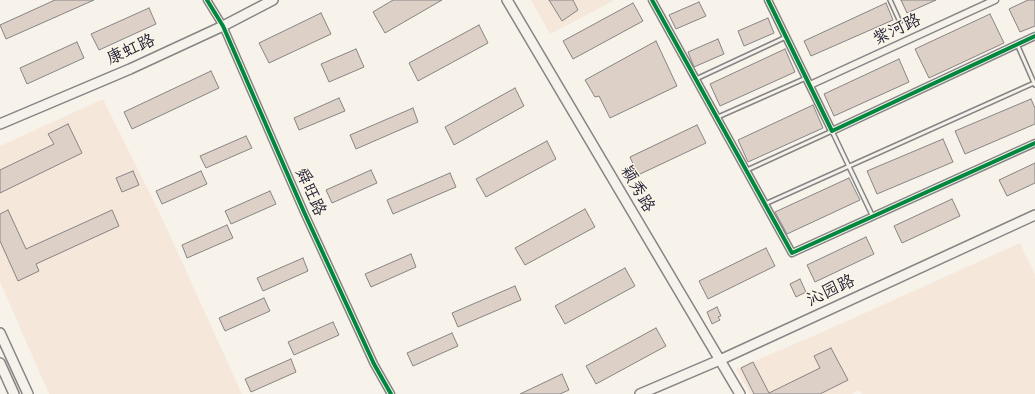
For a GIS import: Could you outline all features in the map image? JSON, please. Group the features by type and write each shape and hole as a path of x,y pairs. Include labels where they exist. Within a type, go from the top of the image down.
{"main road":[{"name":"康虹路","path":"0,124 130,69 223,26 273,0"},
{"name":"颖秀路","path":"507,0 740,394"},
{"name":"沁园路","path":"640,394 720,360 1035,215"},
{"path":"0,333 28,394"},
{"path":"0,363 14,394"}],"street":[{"name":"舜旺路","path":"207,0 223,26 304,212 374,364 391,394"},
{"path":"652,0 718,117 792,254 1035,143"},
{"path":"768,0 832,131 1035,36"},
{"name":"紫河路","path":"810,85 995,0"}],"lane":[{"path":"890,0 900,22"},
{"path":"696,79 786,37"},
{"path":"765,204 1035,84 1017,44"},
{"path":"718,117 806,78"},
{"path":"746,170 832,131 873,217"}],"shaded area":[{"path":"531,0 615,0 550,34"},
{"path":"103,99 163,220 242,394 49,394 0,282 0,146"},
{"path":"1020,243 1035,275 1035,394 862,394 859,390 852,394 750,394 736,369 827,330"}],"building":[{"path":"55,0 94,0 6,39 0,25"},
{"path":"393,0 442,0 385,33 373,12"},
{"path":"549,0 573,0 578,10 562,21"},
{"path":"901,0 936,0 907,13"},
{"path":"1028,0 1035,0 1035,26 1020,32 1009,9"},
{"path":"699,2 706,16 676,29 669,15"},
{"path":"633,3 643,21 573,59 563,41"},
{"path":"886,3 893,20 811,56 804,41"},
{"path":"149,8 156,24 99,50 91,34"},
{"path":"321,13 331,34 269,63 259,43"},
{"path":"990,14 1004,43 929,78 915,49"},
{"path":"768,18 774,33 744,46 738,31"},
{"path":"479,25 488,43 418,81 409,63"},
{"path":"718,39 724,54 694,67 688,52"},
{"path":"656,41 677,86 610,118 599,96 595,97 585,80"},
{"path":"77,42 84,58 27,84 20,68"},
{"path":"356,49 364,67 329,82 321,64"},
{"path":"785,49 795,72 720,106 710,84"},
{"path":"899,59 909,82 834,116 824,94"},
{"path":"211,71 219,88 132,129 124,112"},
{"path":"515,88 524,106 454,145 445,127"},
{"path":"339,98 345,111 299,130 294,118"},
{"path":"1031,99 1035,108 1035,124 965,154 955,131"},
{"path":"813,105 823,128 748,162 738,140"},
{"path":"413,108 418,122 356,149 350,135"},
{"path":"68,124 82,153 0,193 0,170 54,144 48,134"},
{"path":"697,125 706,143 638,175 630,157"},
{"path":"246,136 252,148 206,168 200,156"},
{"path":"943,139 953,162 877,194 867,171"},
{"path":"547,141 556,159 486,197 476,179"},
{"path":"1035,163 1035,183 1007,196 999,180"},
{"path":"371,170 377,183 332,203 326,190"},
{"path":"133,171 139,185 122,192 116,178"},
{"path":"201,171 207,184 162,204 156,191"},
{"path":"450,173 456,187 393,214 387,200"},
{"path":"849,178 860,200 787,234 775,212"},
{"path":"270,191 276,204 231,224 225,211"},
{"path":"952,199 960,216 902,243 894,226"},
{"path":"585,209 595,227 525,265 515,248"},
{"path":"8,210 26,249 112,210 119,226 36,264 39,271 18,281 0,241 0,214"},
{"path":"227,225 233,238 187,258 182,245"},
{"path":"866,237 874,254 815,282 807,265"},
{"path":"766,248 775,266 708,299 699,281"},
{"path":"411,254 416,267 371,287 365,274"},
{"path":"303,258 308,271 263,291 257,278"},
{"path":"625,268 635,286 565,324 555,306"},
{"path":"800,279 806,292 796,297 790,284"},
{"path":"515,286 521,300 458,327 452,313"},
{"path":"264,298 270,311 225,331 219,318"},
{"path":"717,307 721,316 718,317 720,320 712,324 707,312"},
{"path":"333,322 339,335 294,355 288,342"},
{"path":"656,328 666,346 596,384 586,366"},
{"path":"452,333 458,346 413,366 407,353"},
{"path":"831,348 848,380 820,394 754,394 741,368 753,362 769,393 820,368 814,356"},
{"path":"291,359 296,372 251,392 245,379"},
{"path":"562,374 569,390 560,394 520,394"}],"cycle path":[{"path":"207,0 223,26 304,212 374,364 391,394"},
{"path":"652,0 792,253 1035,143"},
{"path":"768,0 832,131 1035,36"}]}
